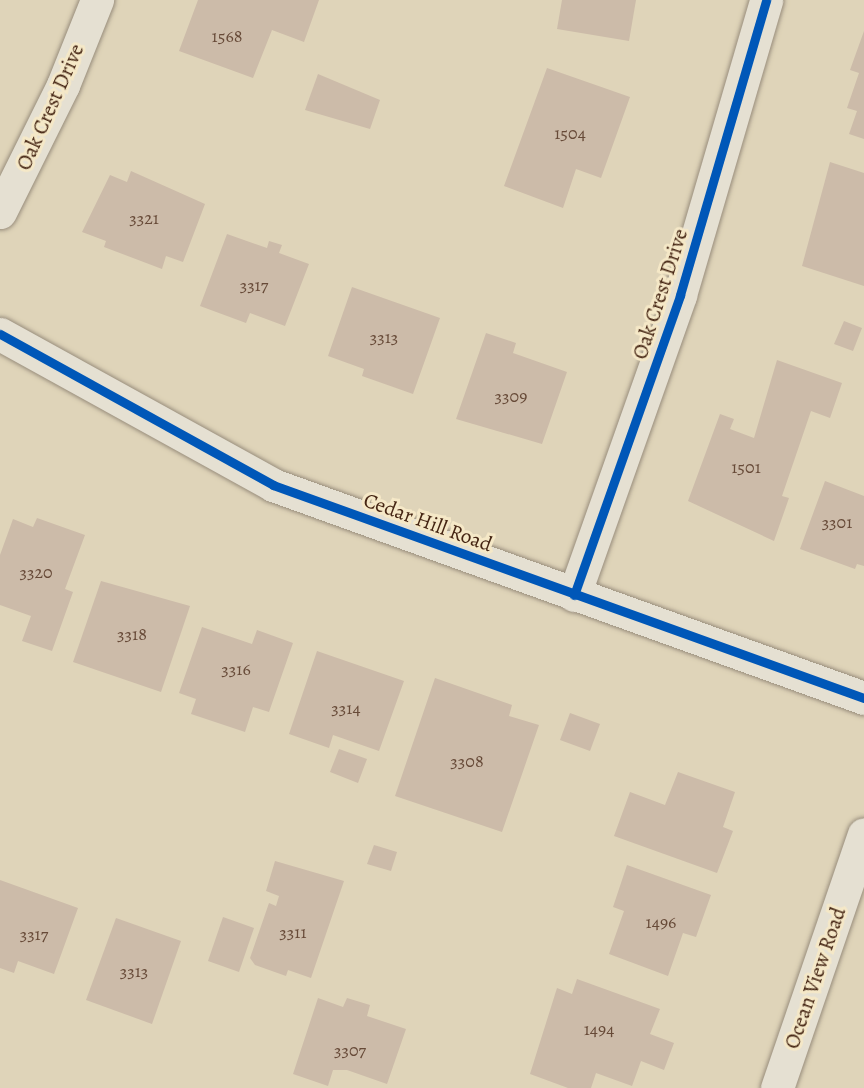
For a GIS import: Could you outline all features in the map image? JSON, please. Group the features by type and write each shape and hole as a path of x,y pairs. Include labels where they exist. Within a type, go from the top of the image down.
{"street":[{"name":"Oak Crest Drive","path":"0,212 63,85 97,0"},
{"name":"Oak Crest Drive","path":"574,595 680,295 766,0"},
{"name":"Cedar Hill Road","path":"0,334 273,485 864,698"},
{"name":"Ocean View Road","path":"777,1088 864,834"}],"building":[{"path":"198,0 319,0 304,42 272,30 253,78 179,51"},
{"path":"562,0 636,0 629,41 557,29"},
{"path":"864,31 864,139 849,134 857,111 847,108 859,73 850,70"},
{"path":"547,68 630,97 601,178 576,169 563,208 504,186"},
{"path":"318,74 380,100 370,129 305,110"},
{"path":"830,162 864,173 864,286 802,266"},
{"path":"131,171 205,204 183,262 166,256 162,269 104,247 106,241 82,232 110,175 127,182"},
{"path":"227,234 267,248 269,241 282,245 279,253 309,264 285,326 250,313 246,323 200,306"},
{"path":"352,287 440,318 413,394 362,376 364,369 328,356"},
{"path":"844,321 862,328 853,351 834,344"},
{"path":"486,333 516,343 513,353 567,372 542,444 456,419"},
{"path":"777,360 842,383 830,418 811,411 782,496 789,498 774,541 688,501 720,414 734,419 730,429 754,438"},
{"path":"825,481 864,496 864,566 857,564 855,569 800,549"},
{"path":"37,518 85,535 65,589 73,592 52,651 22,641 31,616 0,605 0,555 13,519 33,527"},
{"path":"101,581 190,606 161,692 73,662"},
{"path":"202,627 252,644 257,630 293,643 269,712 253,707 245,732 191,714 196,699 179,693"},
{"path":"317,651 404,681 379,751 333,735 329,748 289,734"},
{"path":"435,678 512,705 509,716 539,725 502,832 395,796"},
{"path":"570,713 600,724 590,751 560,740"},
{"path":"339,749 367,759 358,783 330,772"},
{"path":"678,772 735,792 723,827 733,831 717,873 614,836 630,792 665,805"},
{"path":"374,845 397,852 391,871 367,864"},
{"path":"275,861 344,881 311,978 288,970 286,976 255,965 250,958 269,903 276,906 279,896 266,891"},
{"path":"627,865 711,895 696,937 683,933 668,976 609,954 624,911 613,907"},
{"path":"0,880 78,908 54,974 18,961 14,973 0,968"},
{"path":"223,917 254,928 239,972 208,961"},
{"path":"116,918 181,941 152,1024 86,1000"},
{"path":"577,979 660,1009 650,1034 674,1043 664,1070 641,1061 632,1086 596,1073 591,1088 568,1088 530,1074 557,988 572,994"},
{"path":"318,998 343,1007 347,998 370,1005 367,1016 406,1029 387,1084 347,1070 333,1070 328,1086 293,1074"}],"cycle path":[{"path":"574,595 680,295 766,0"},
{"path":"0,334 273,485 864,698"}]}
